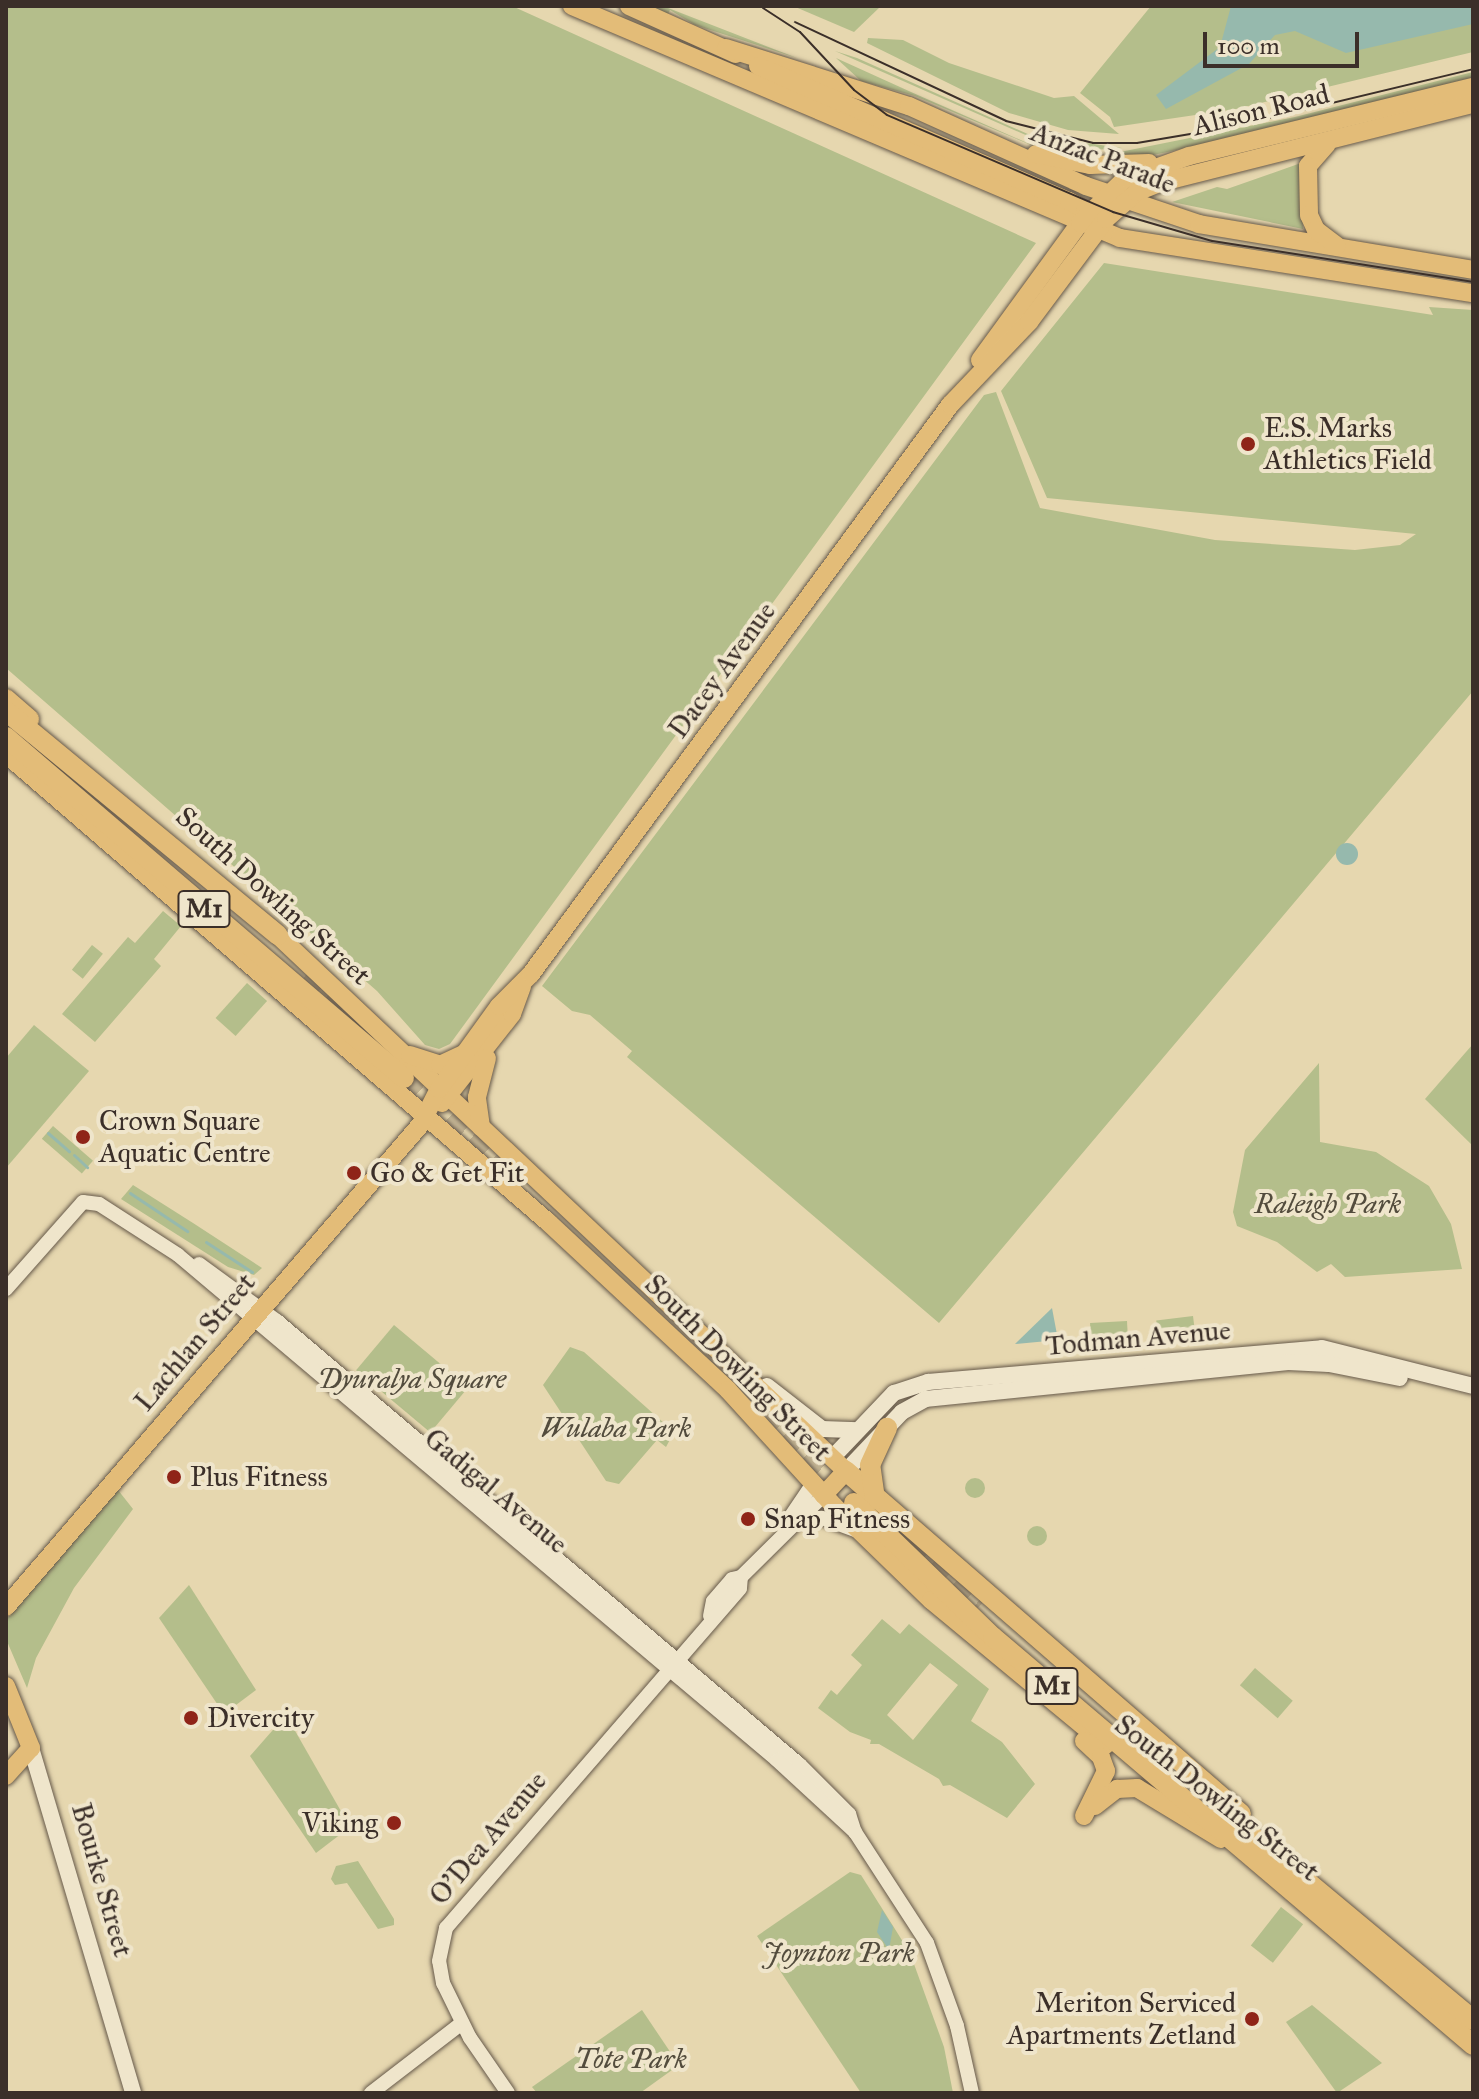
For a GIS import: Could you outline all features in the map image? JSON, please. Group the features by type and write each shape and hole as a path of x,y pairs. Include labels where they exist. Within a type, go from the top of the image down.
{"highway":[{"path":"6,711 278,935"},
{"name":"M1","path":"6,721 305,976"},
{"name":"M1","path":"6,737 404,1078"},
{"path":"876,1500 869,1467 887,1428"},
{"path":"839,1465 1227,1802 1325,1894"},
{"name":"M1","path":"854,1503 966,1613 1223,1828 1256,1862"},
{"name":"M1","path":"979,1607 1325,1894"},
{"name":"South Dowling Street","path":"1256,1862 1473,2046"},
{"name":"South Dowling Street","path":"1325,1894 1473,2020"}],"main road":[{"name":"Anzac Parade","path":"572,6 969,175 1148,245 1473,293"},
{"name":"Anzac Parade","path":"629,6 856,108 1089,222"},
{"name":"Anzac Parade","path":"726,48 879,95 995,142 1020,159 1125,202 1216,229 1473,270"},
{"name":"Alison Road","path":"1089,222 1106,194 1144,169 1473,87"},
{"name":"Alison Road","path":"1089,222 1162,182 1473,104"},
{"path":"856,108 871,122 951,157 969,175"},
{"path":"995,142 1090,165 1189,156"},
{"path":"1330,142 1308,166 1309,215 1320,234 1345,249"},
{"name":"Dacey Avenue","path":"445,1094 468,1051 1089,222"},
{"name":"South Dowling Street","path":"6,698 278,935 839,1465"},
{"name":"South Dowling Street","path":"8,758 427,1114 728,1390 858,1531 1027,1681 1221,1840 1256,1862"},
{"name":"Dacey Avenue","path":"427,1114 491,1044 512,1014 523,981"},
{"path":"481,1127 477,1097 491,1044"},
{"path":"400,1050 440,1065 468,1051"},
{"name":"Lachlan Street","path":"6,1607 427,1114"},
{"path":"1271,1363 1302,1356 1313,1348 1320,1356 1354,1368"},
{"name":"Todman Avenue","path":"839,1465 858,1430 894,1393 919,1383 1313,1348 1473,1386"},
{"name":"Todman Avenue","path":"839,1465 925,1399 1271,1363 1354,1368 1473,1395"},
{"path":"735,1367 822,1429 858,1430"},
{"path":"819,1488 839,1465"},
{"path":"1027,1681 1040,1702 1104,1762 1104,1783 1084,1816 1113,1791 1137,1788 1221,1840"},
{"name":"Bourke Street","path":"6,1686 31,1748 133,2093"},
{"path":"6,1776 31,1748"}],"street":[{"name":"Gadigal Avenue","path":"6,1289 75,1207 93,1202 178,1255 257,1313 672,1664 855,1832 927,1943 957,2026 972,2093"},
{"name":"O'Dea Avenue","path":"778,1536 794,1521 819,1488"},
{"name":"O'Dea Avenue","path":"508,2093 462,2023 440,1971 446,1928 672,1664 710,1616 713,1601 732,1579 741,1577 819,1488"},
{"path":"794,1521 822,1518 858,1531"},
{"path":"371,2093 462,2023"}],"green space":[{"path":"6,6 512,6 1036,243 450,1044 439,1049 425,1045 377,991 6,668"},
{"path":"648,6 663,6 797,58 695,25 670,10 668,14"},
{"path":"793,6 881,6 854,32"},
{"path":"1151,6 1473,6 1473,52 1236,109 1114,127 1110,117 1080,93"},
{"path":"868,38 903,40 949,63 1054,98 1074,96 1119,134 1068,130 1009,113 867,43"},
{"path":"835,51 1030,135 1122,148 1080,151 1037,140"},
{"path":"836,58 1050,153 915,96 861,81"},
{"path":"1473,72 1473,80 1237,137 1144,157 1095,157 1295,117"},
{"path":"1301,163 1303,229 1172,202 1217,187 1227,189"},
{"path":"1104,263 1433,315 1429,307 1473,310 1473,691 939,1323 627,1057 632,1051 590,1015 572,1011 542,986 984,395 996,392 1040,508 1215,540 1355,550 1400,545 1416,534 1047,498 1001,391"},
{"path":"163,911 181,926 154,959 161,966 95,1042 62,1014 128,937 135,943"},
{"path":"92,945 103,954 83,979 72,970"},
{"path":"247,983 267,1001 236,1036 216,1018"},
{"path":"34,1025 89,1071 6,1168 6,1058"},
{"path":"1473,1044 1473,1146 1425,1099"},
{"name":"Raleigh Park","path":"1319,1063 1320,1142 1376,1152 1429,1186 1451,1224 1462,1269 1345,1277 1331,1264 1317,1272 1277,1242 1237,1226 1233,1212 1245,1150"},
{"path":"53,1126 93,1161 82,1174 42,1139"},
{"path":"133,1185 262,1268 254,1275 228,1267 121,1199"},
{"path":"1193,1316 1195,1333 1158,1337 1156,1321"},
{"path":"1127,1321 1128,1338 1091,1340 1090,1323"},
{"name":"Dyuralya Square","path":"394,1325 468,1387 430,1433 356,1370"},
{"name":"Wulaba Park","path":"570,1347 584,1352 674,1432 666,1447 657,1440 619,1484 606,1481 543,1385"},
{"path":"975,1478 982,1481 985,1488 982,1495 975,1498 968,1495 965,1488 968,1481"},
{"path":"118,1490 133,1509 74,1588 36,1658 27,1688 6,1639 6,1620"},
{"path":"1037,1526 1044,1529 1047,1536 1044,1543 1037,1546 1030,1543 1027,1536 1030,1529"},
{"path":"189,1585 256,1690 224,1714 159,1618"},
{"path":"882,1619 900,1634 909,1624 989,1689 971,1721 1002,1742 1035,1784 1007,1818 950,1785 943,1786 939,1779 879,1744 870,1744 871,1740 850,1732 818,1708 831,1690 837,1695 862,1665 851,1655","holes":["930,1663 958,1685 913,1740 887,1715"]},
{"path":"1255,1668 1293,1701 1278,1718 1240,1685"},
{"path":"286,1715 350,1827 316,1853 250,1756"},
{"path":"358,1861 394,1919 394,1925 378,1929 347,1883 335,1885 331,1879 336,1866"},
{"name":"Joynton Park","path":"850,1872 861,1875 910,1953 944,2047 953,2093 861,2093 757,1936"},
{"path":"1281,1907 1303,1924 1273,1963 1251,1946"},
{"path":"1312,2005 1382,2063 1337,2093 1286,2022"},
{"name":"Tote Park","path":"642,2010 679,2065 640,2093 537,2093 532,2087"}],"water":[{"path":"1231,6 1473,6 1473,24 1346,53 1295,31 1275,35 1249,64 1166,109 1156,95 1220,47"},
{"path":"1347,843 1355,846 1358,854 1355,862 1347,865 1339,862 1336,854 1339,846"},
{"path":"1052,1308 1058,1340 1015,1344"},
{"path":"882,1910 893,1927 889,1950 877,1932"}],"waterway":[{"path":"48,1133 69,1151"},
{"path":"74,1155 87,1167"},
{"path":"130,1193 187,1231"},
{"path":"206,1242 252,1272"}],"tunnel":[{"path":"305,976 377,1040"},
{"path":"404,1078 514,1182"},
{"path":"761,1416 854,1503"},
{"path":"867,1501 979,1607"}],"tram line":[{"path":"763,8 800,32 854,90 887,115 1113,212 1212,241 1473,282"},
{"path":"795,22 1006,121 1093,143 1137,143 1232,127 1473,69"}],"place":[{"name":"E.S. Marks Athletics Field","path":"1248,444"},
{"name":"Crown Square Aquatic Centre","path":"83,1137"},
{"name":"Go & Get Fit","path":"354,1173"},
{"name":"Plus Fitness","path":"174,1477"},
{"name":"Snap Fitness","path":"748,1519"},
{"name":"Divercity","path":"191,1718"},
{"name":"Viking","path":"394,1823"},
{"name":"Meriton Serviced Apartments Zetland","path":"1252,2019"}]}
